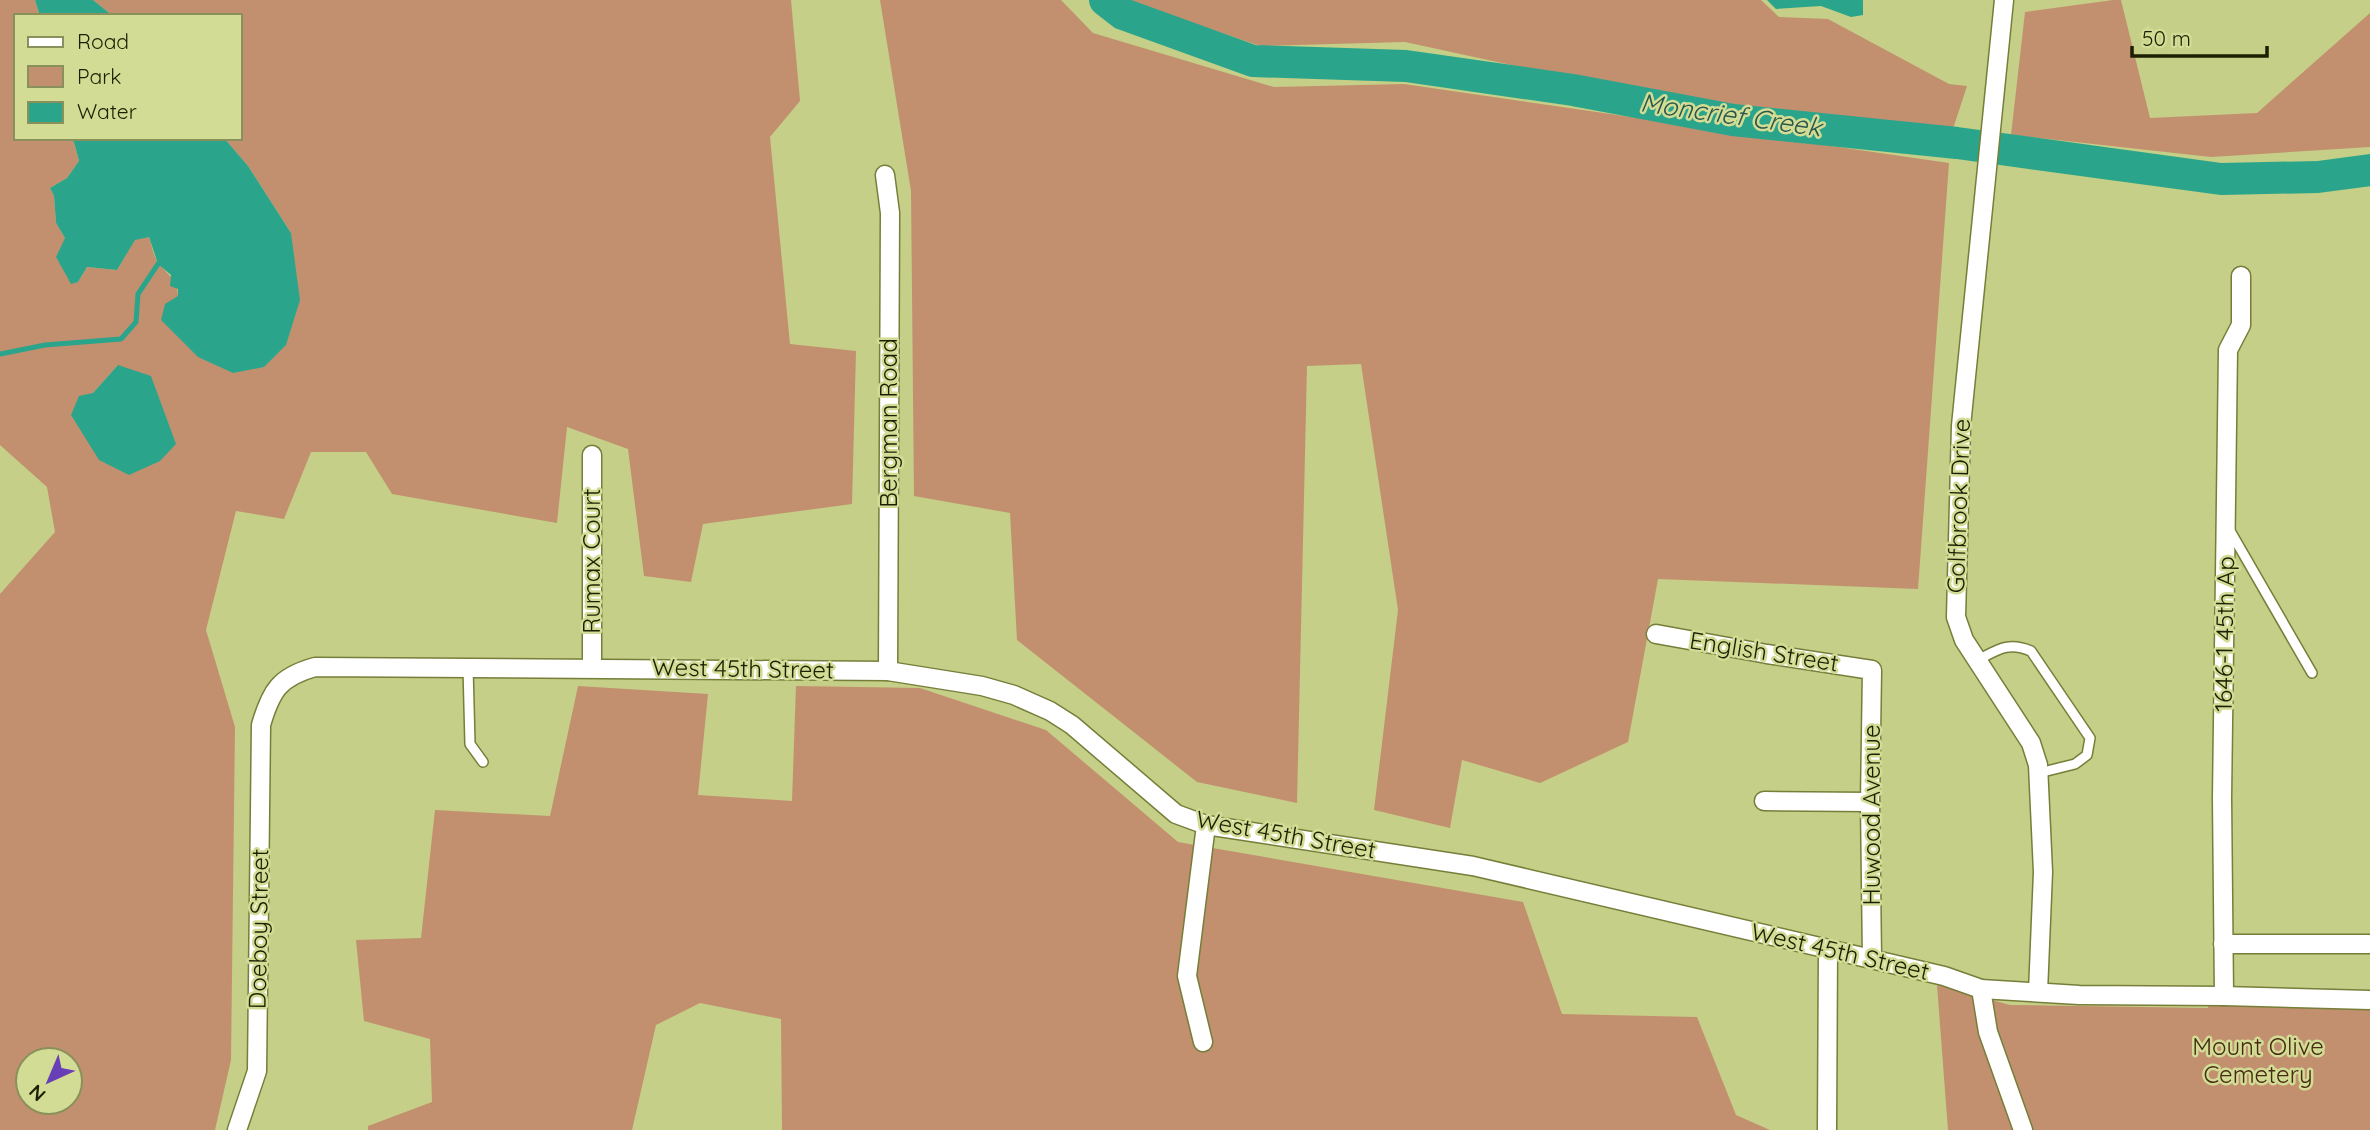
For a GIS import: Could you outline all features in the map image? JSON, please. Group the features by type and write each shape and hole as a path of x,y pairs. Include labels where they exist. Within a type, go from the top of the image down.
{"street":[{"name":"Golfbrook Drive","path":"2004,0 1961,426 1956,617 1964,640 1976,661 2031,743 2039,774 2043,872 2038,992"},
{"name":"Bergman Road","path":"885,175 890,213 888,671"},
{"name":"1646-1 45th Ap","path":"2224,996 2222,798 2228,350 2242,325 2241,276"},
{"name":"Rumax Court","path":"592,455 592,667"},
{"name":"English Street","path":"1656,634 1872,670"},
{"name":"West 45th Street","path":"261,725 267,704 280,684 294,673 315,667 888,671 982,685 1014,695 1049,711 1072,725 1176,814 1206,825 1473,866 1944,976 1981,989 2079,995 2370,1000"},
{"name":"Huwood Avenue","path":"1872,670 1872,959"},
{"name":"Doeboy Street","path":"237,1130 257,1071 261,725"},
{"path":"1764,801 1870,803"},
{"path":"1203,1042 1187,976 1206,825"},
{"path":"2223,944 2370,944"},
{"path":"1828,949 1828,1130"},
{"path":"1981,989 1988,1031 2023,1130"}],"lane":[{"path":"2226,524 2312,673"},
{"path":"1976,661 2008,645 2018,645 2031,650 2090,738 2087,755 2074,764 2039,774"},
{"path":"468,666 470,744 483,762"}],"green space":[{"path":"0,0 35,0 39,14 14,14 14,140 74,142 79,161 67,178 50,188 54,196 56,223 65,238 78,282 87,267 117,270 135,239 149,237 156,259 175,282 178,296 291,233 248,166 226,140 242,140 242,14 110,14 93,0 791,0 800,101 770,137 790,344 856,351 852,504 703,524 691,582 644,576 628,449 567,427 557,523 392,494 366,452 311,452 284,519 236,511 206,630 235,727 231,1060 215,1130 0,1130 0,594 55,532 47,487 0,445","holes":["118,365 98,459 93,393"]},
{"path":"880,0 1061,0 1093,33 1274,87 1404,84 1949,163 1918,589 1658,579 1628,742 1540,783 1462,760 1450,828 1374,810 1398,610 1361,364 1307,366 1297,803 1197,782 1017,640 1010,513 914,496 911,191"},
{"path":"1125,0 1761,0 1779,17 1828,19 1949,84 1967,86 1952,132 1737,114 1405,42 1260,46"},
{"path":"2121,0 2150,118 2257,113 2370,13 2370,147 2211,157 2011,135 2025,12"},
{"path":"578,686 708,694 698,795 792,801 796,686 920,688 1046,730 1178,842 1523,902 1562,1014 1697,1017 1736,1115 1770,1130 782,1130 781,1019 700,1003 656,1025 632,1130 368,1130 368,1126 432,1102 430,1039 364,1021 356,940 421,938 435,810 550,816"},
{"name":"Mount Olive Cemetery","path":"1937,985 2010,1005 2208,1008 2208,990 2370,994 2370,1130 1948,1130"}],"water":[{"path":"35,0 93,0 110,14 39,14"},
{"path":"1767,0 1863,0 1863,15 1851,17 1821,6 1776,9"},
{"path":"71,140 226,140 248,166 291,233 300,300 286,345 264,367 233,373 198,357 161,320 165,304 178,296 178,289 170,286 171,275 158,264 149,237 135,240 117,270 87,267 78,282 71,284 56,257 65,238 56,223 54,196 50,188 67,178 79,161"},
{"path":"118,365 151,376 176,444 160,461 129,475 99,460 71,415 79,396 93,393"}],"waterway":[{"name":"Moncrief Creek","path":"1105,0 1123,14 1253,61 1406,66 1573,90 1733,120 1957,143 2221,179 2318,177 2370,170"},
{"path":"0,354 45,345 121,339 136,322 138,294 158,264"}]}
